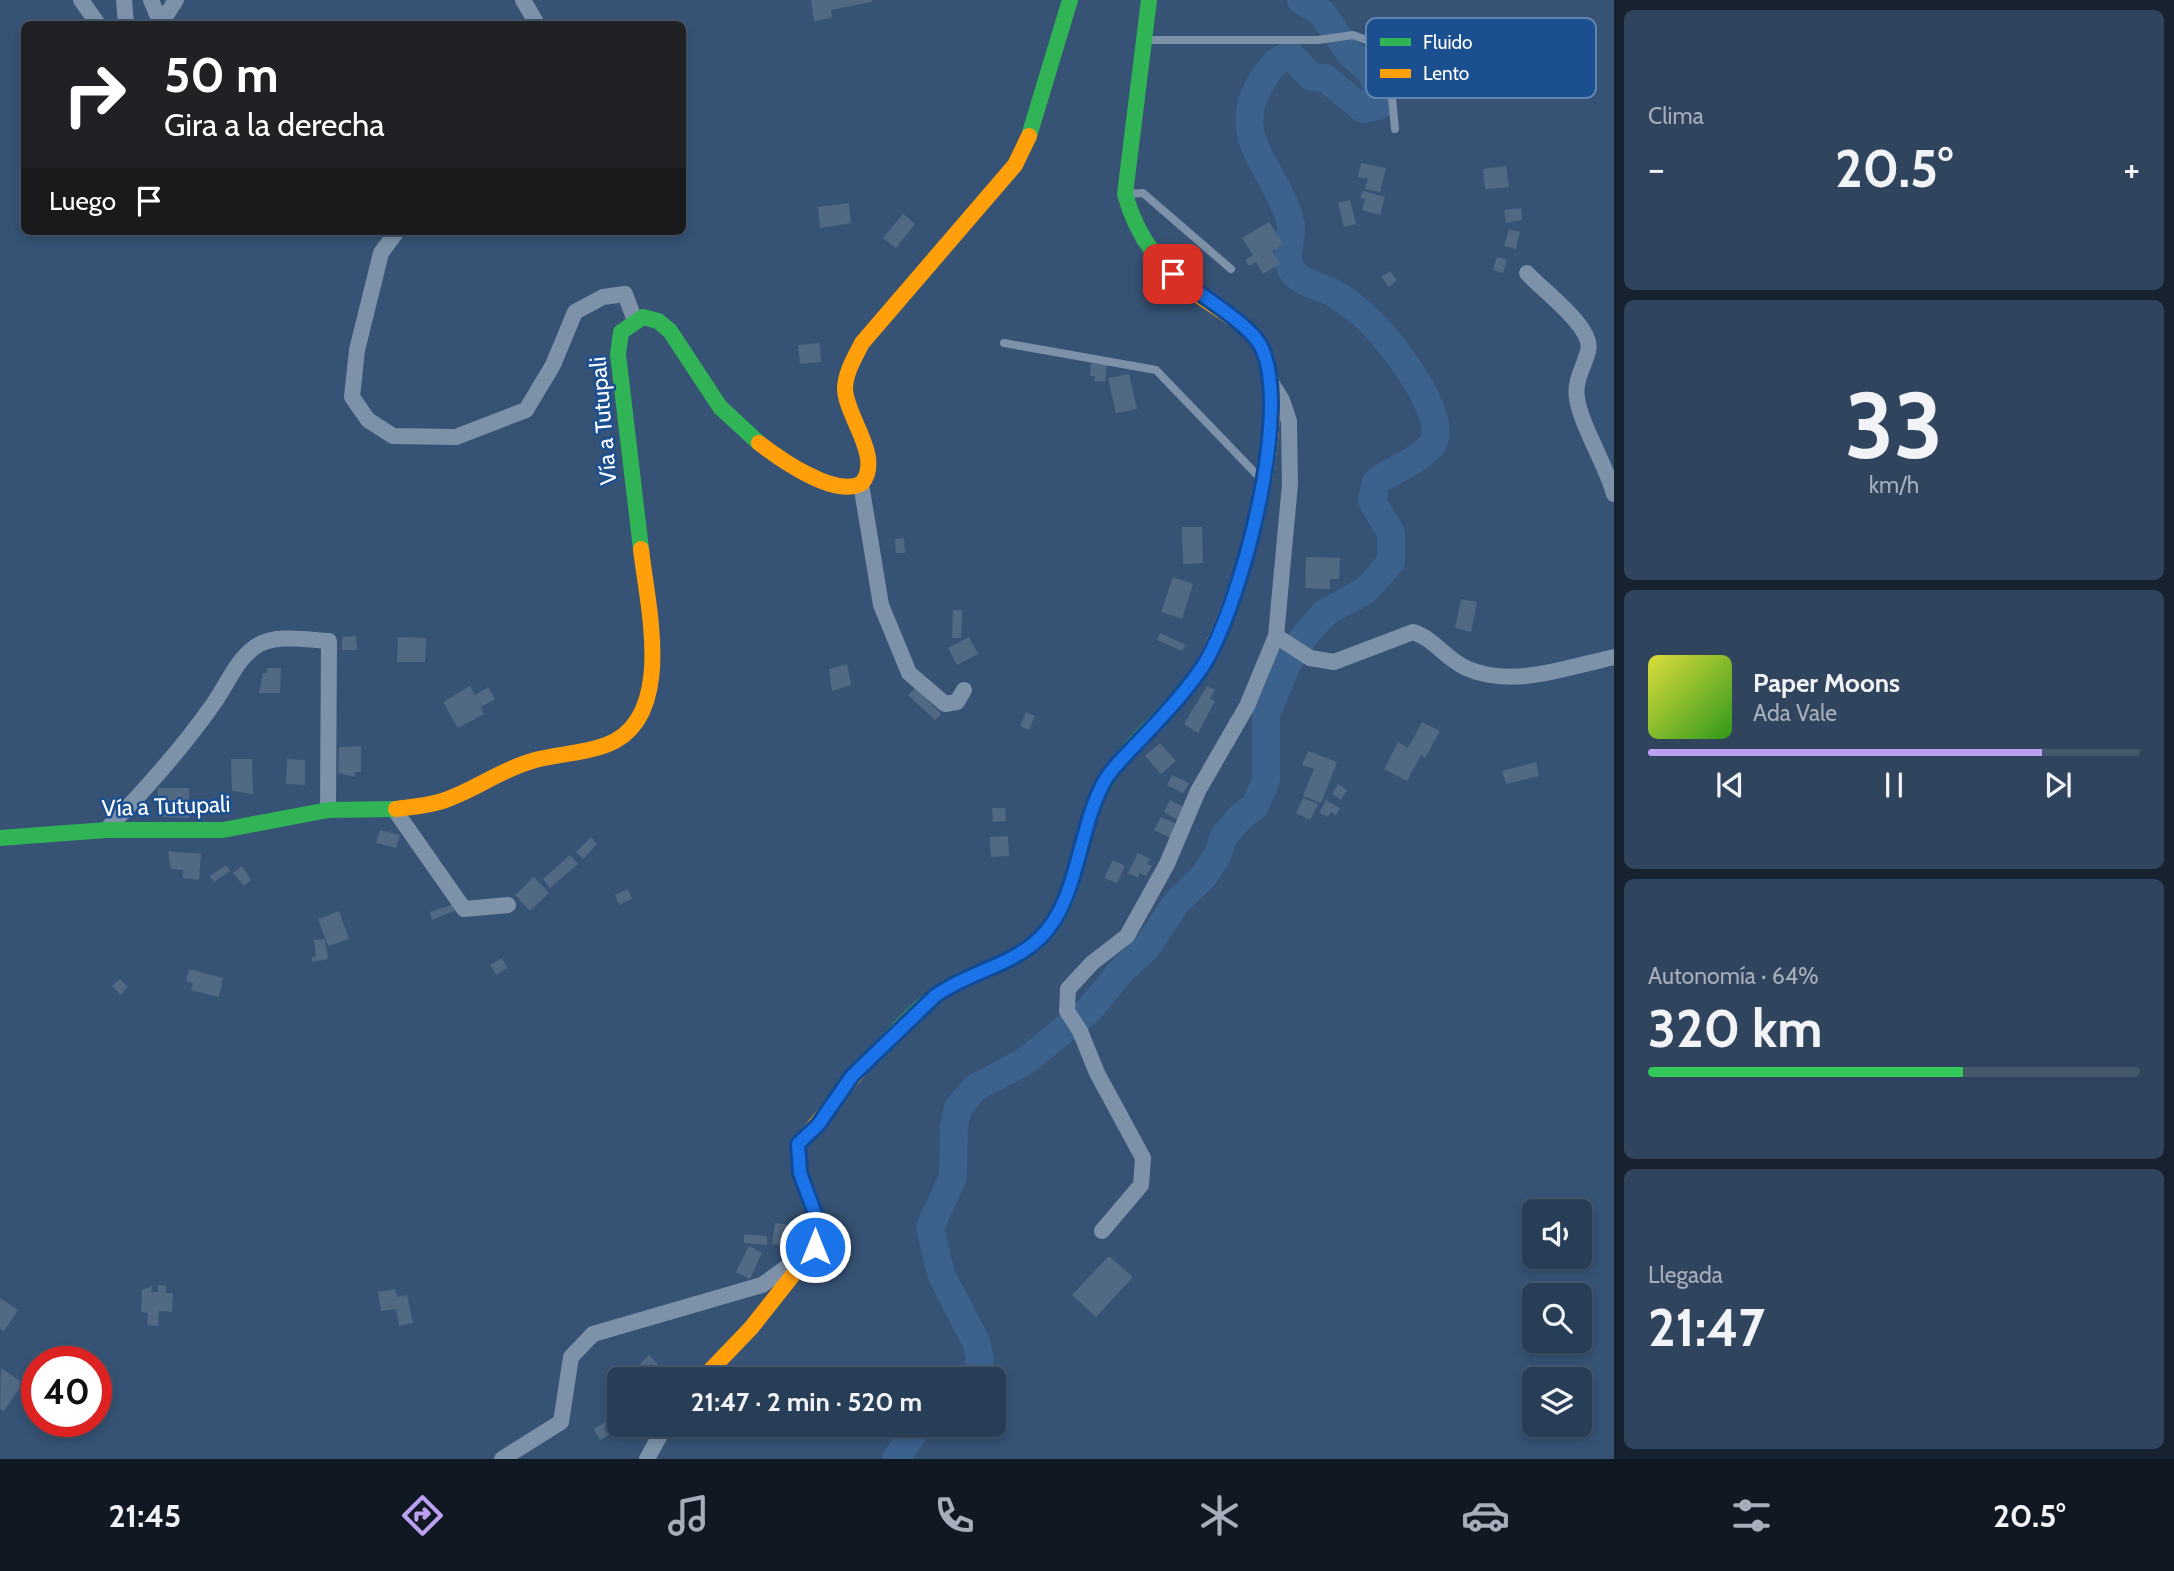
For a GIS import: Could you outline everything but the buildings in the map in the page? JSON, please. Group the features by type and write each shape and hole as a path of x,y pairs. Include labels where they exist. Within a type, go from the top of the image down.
{"street":[{"path":"81,0 95,21"},
{"path":"124,0 126,21"},
{"path":"150,0 158,17 167,14 176,0"},
{"path":"523,0 535,21"},
{"path":"964,690 957,702 945,704 909,673 881,605 861,484 869,471 869,460 846,399 850,365 862,343 1015,165 1033,126 1070,0"},
{"path":"714,1367 751,1328 815,1247 817,1219 800,1173 798,1144 818,1125 852,1076 935,996 949,985 1024,949 1042,937 1062,905 1092,807 1109,774 1172,707 1202,667 1227,621 1263,481 1270,431 1269,379 1259,342 1247,329 1147,252 1129,218 1125,194 1149,0"},
{"path":"394,235 381,253 357,350 352,397 368,419 393,436 456,438 526,410 553,365 575,312 603,297 625,294 635,321 649,317 669,329 719,405 759,446 835,487 846,488 861,484"},
{"path":"1527,273 1581,326 1587,337 1590,348 1578,380 1577,400 1614,494"},
{"name":"Vía a Tutupali","path":"0,838 106,830 223,830 328,810 394,809 439,802 530,761 607,745 626,732 638,717 653,681 654,662 618,354 621,332 635,321"},
{"path":"1102,1231 1141,1185 1143,1158 1097,1073 1080,1031 1067,1011 1068,989 1092,962 1127,936 1167,864 1198,791 1247,706 1281,639 1290,484 1289,421 1282,400 1269,379"},
{"path":"1281,639 1310,658 1341,660 1413,632 1423,635 1464,668 1490,676 1528,676 1614,657"},
{"path":"106,830 155,780 248,654 256,646 276,639 329,641 328,810"},
{"path":"394,809 464,909 508,905"},
{"path":"502,1459 561,1422 571,1357 593,1335 762,1285 815,1247"},
{"path":"647,1459 659,1437"}],"lane":[{"path":"1146,40 1318,40 1353,35 1366,40"},
{"path":"1392,98 1395,129"},
{"path":"1125,194 1143,192 1231,269"},
{"path":"1004,342 1156,370 1263,481"}],"waterway":[{"path":"1301,0 1322,13 1349,52 1366,68"},
{"path":"978,1367 980,1359 976,1342 941,1274 930,1227 953,1177 954,1126 958,1108 975,1088 1024,1062 1089,1010 1122,970 1147,947 1176,903 1204,876 1217,856 1224,836 1241,816 1255,806 1266,780 1266,715 1287,664 1304,636 1326,612 1365,591 1391,562 1391,533 1372,501 1376,482 1424,452 1430,447 1435,435 1426,398 1400,356 1372,323 1335,294 1302,280 1293,272 1288,260 1290,221 1284,202 1257,152 1251,135 1249,118 1253,99 1275,64 1291,56 1312,77 1325,78 1363,109 1380,105 1378,98"},
{"path":"896,1459 910,1437"}],"traffic: fast":[{"path":"1029,136 1070,0"},
{"path":"1149,0 1125,194 1137,226 1153,253 1174,276 1201,297"},
{"path":"641,549 618,354 621,332 643,317 658,321 670,331 720,407 759,443"},
{"path":"869,1060 936,995 1020,954 1041,938 1054,923 1070,887 1086,828 1100,791 1123,757 1180,696 1204,663"},
{"path":"0,838 106,830 223,830 328,810 396,809"}],"traffic: slow":[{"path":"759,443 794,467 824,482 851,487 862,483 867,473 866,449 845,389 854,359 862,343 1015,165 1029,136"},
{"path":"1201,297 1243,326 1262,349 1270,379 1272,418 1267,462 1246,554 1218,634 1204,663"},
{"path":"396,809 439,802 520,765 597,748 628,731 642,711 650,686 651,629 641,549"},
{"path":"714,1367 751,1328 815,1247 817,1219 800,1173 798,1144 869,1060"}],"route":[{"path":"815,1247 817,1219 800,1173 798,1144 818,1125 852,1076 889,1037 935,996 949,985 996,965 1042,937 1062,905 1092,807 1109,774 1172,707 1202,667 1227,621 1263,481 1270,431 1269,379 1259,342 1247,329 1173,274"}]}
